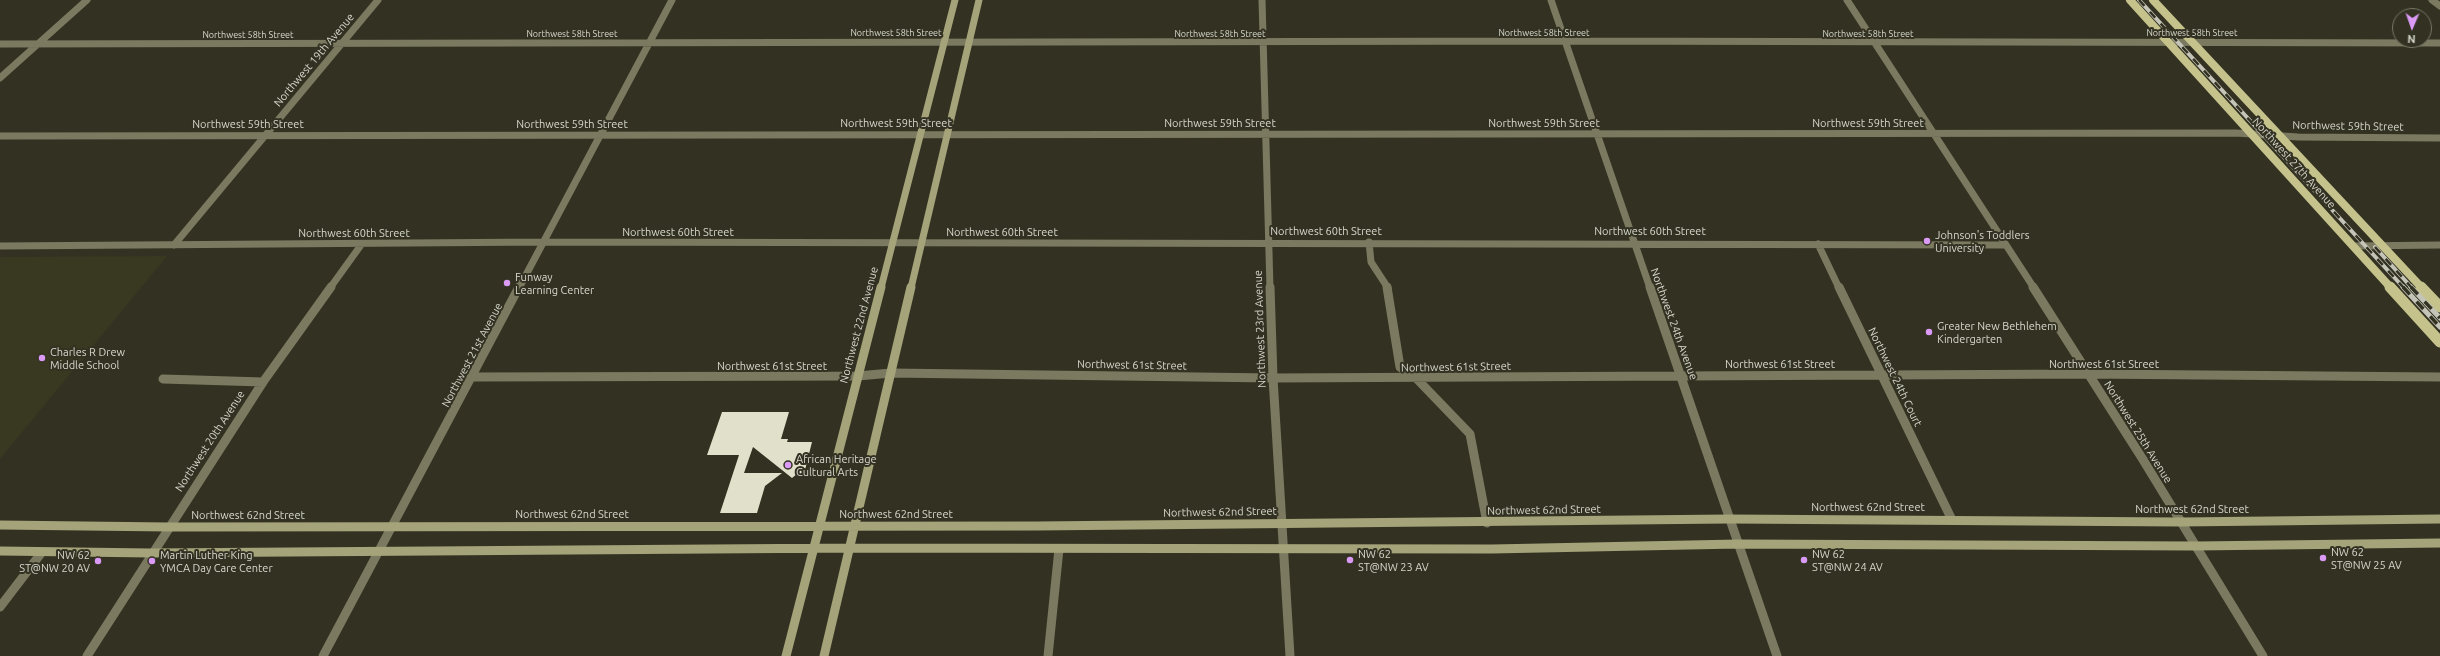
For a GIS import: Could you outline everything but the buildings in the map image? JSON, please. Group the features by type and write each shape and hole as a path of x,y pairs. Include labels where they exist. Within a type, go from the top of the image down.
{"main road":[{"name":"Northwest 22nd Avenue","path":"786,656 955,0"},
{"path":"824,656 978,0"},
{"name":"Northwest 27th Avenue","path":"2130,0 2440,342"},
{"name":"Northwest 27th Avenue","path":"2153,0 2440,307"},
{"name":"Northwest 62nd Street","path":"0,525 169,527 855,526 1487,523 1729,518 2181,522 2440,519"},
{"path":"0,551 151,554 850,548 1284,549 1738,544 2196,546 2440,543"}],"street":[{"path":"0,78 87,0"},
{"name":"Northwest 19th Avenue","path":"174,245 378,0"},
{"name":"Northwest 21st Avenue","path":"323,656 390,527 472,377 672,0"},
{"name":"Northwest 23rd Avenue","path":"1262,0 1273,378 1290,656"},
{"name":"Northwest 24th Avenue","path":"1551,0 1596,135 1681,375 1777,656"},
{"name":"Northwest 25th Avenue","path":"1847,0 1874,43 1935,133 2088,374 2263,656"},
{"path":"2432,0 2440,6"},
{"name":"Northwest 58th Street","path":"0,44 944,42 1264,43 1564,41 1874,43 2440,43"},
{"name":"Northwest 59th Street","path":"0,136 267,134 1596,135 1935,133 2252,134 2281,136 2440,138"},
{"name":"Northwest 60th Street","path":"0,246 361,245 544,242 920,244 1633,242 2005,245"},
{"path":"1369,242 1371,262 1388,288 1400,367 1416,378 1470,434 1487,523"},
{"name":"Northwest 24th Court","path":"1818,244 1952,520"},
{"name":"Northwest 20th Avenue","path":"87,656 151,554 263,382 361,245"},
{"path":"2353,246 2440,245"},
{"name":"Northwest 61st Street","path":"472,377 858,376 891,374 1273,378 2088,374 2440,377"},
{"path":"163,379 263,382"},
{"path":"1048,656 1059,549"},
{"path":"0,607 42,552"}],"shaded area":[{"name":"Charles R Drew Middle School","path":"167,256 0,459 0,257"}],"railway":[{"path":"2139,0 2404,288"},
{"path":"2375,247 2412,288"},
{"path":"2403,287 2440,327"},
{"path":"2411,287 2440,318"}],"place":[{"name":"Johnson's Toddlers University","path":"1927,241"},
{"name":"Funway Learning Center","path":"507,283"},
{"name":"Greater New Bethlehem Kindergarten","path":"1929,332"},
{"name":"Charles R Drew Middle School","path":"42,358"},
{"name":"African Heritage Cultural Arts","path":"788,465"},
{"name":"NW 62 ST@NW 25 AV","path":"2323,558"},
{"name":"NW 62 ST@NW 23 AV","path":"1350,560"},
{"name":"NW 62 ST@NW 24 AV","path":"1804,560"},
{"name":"NW 62 ST@NW 20 AV","path":"98,561"},
{"name":"Martin Luther King YMCA Day Care Center","path":"152,561"}]}
